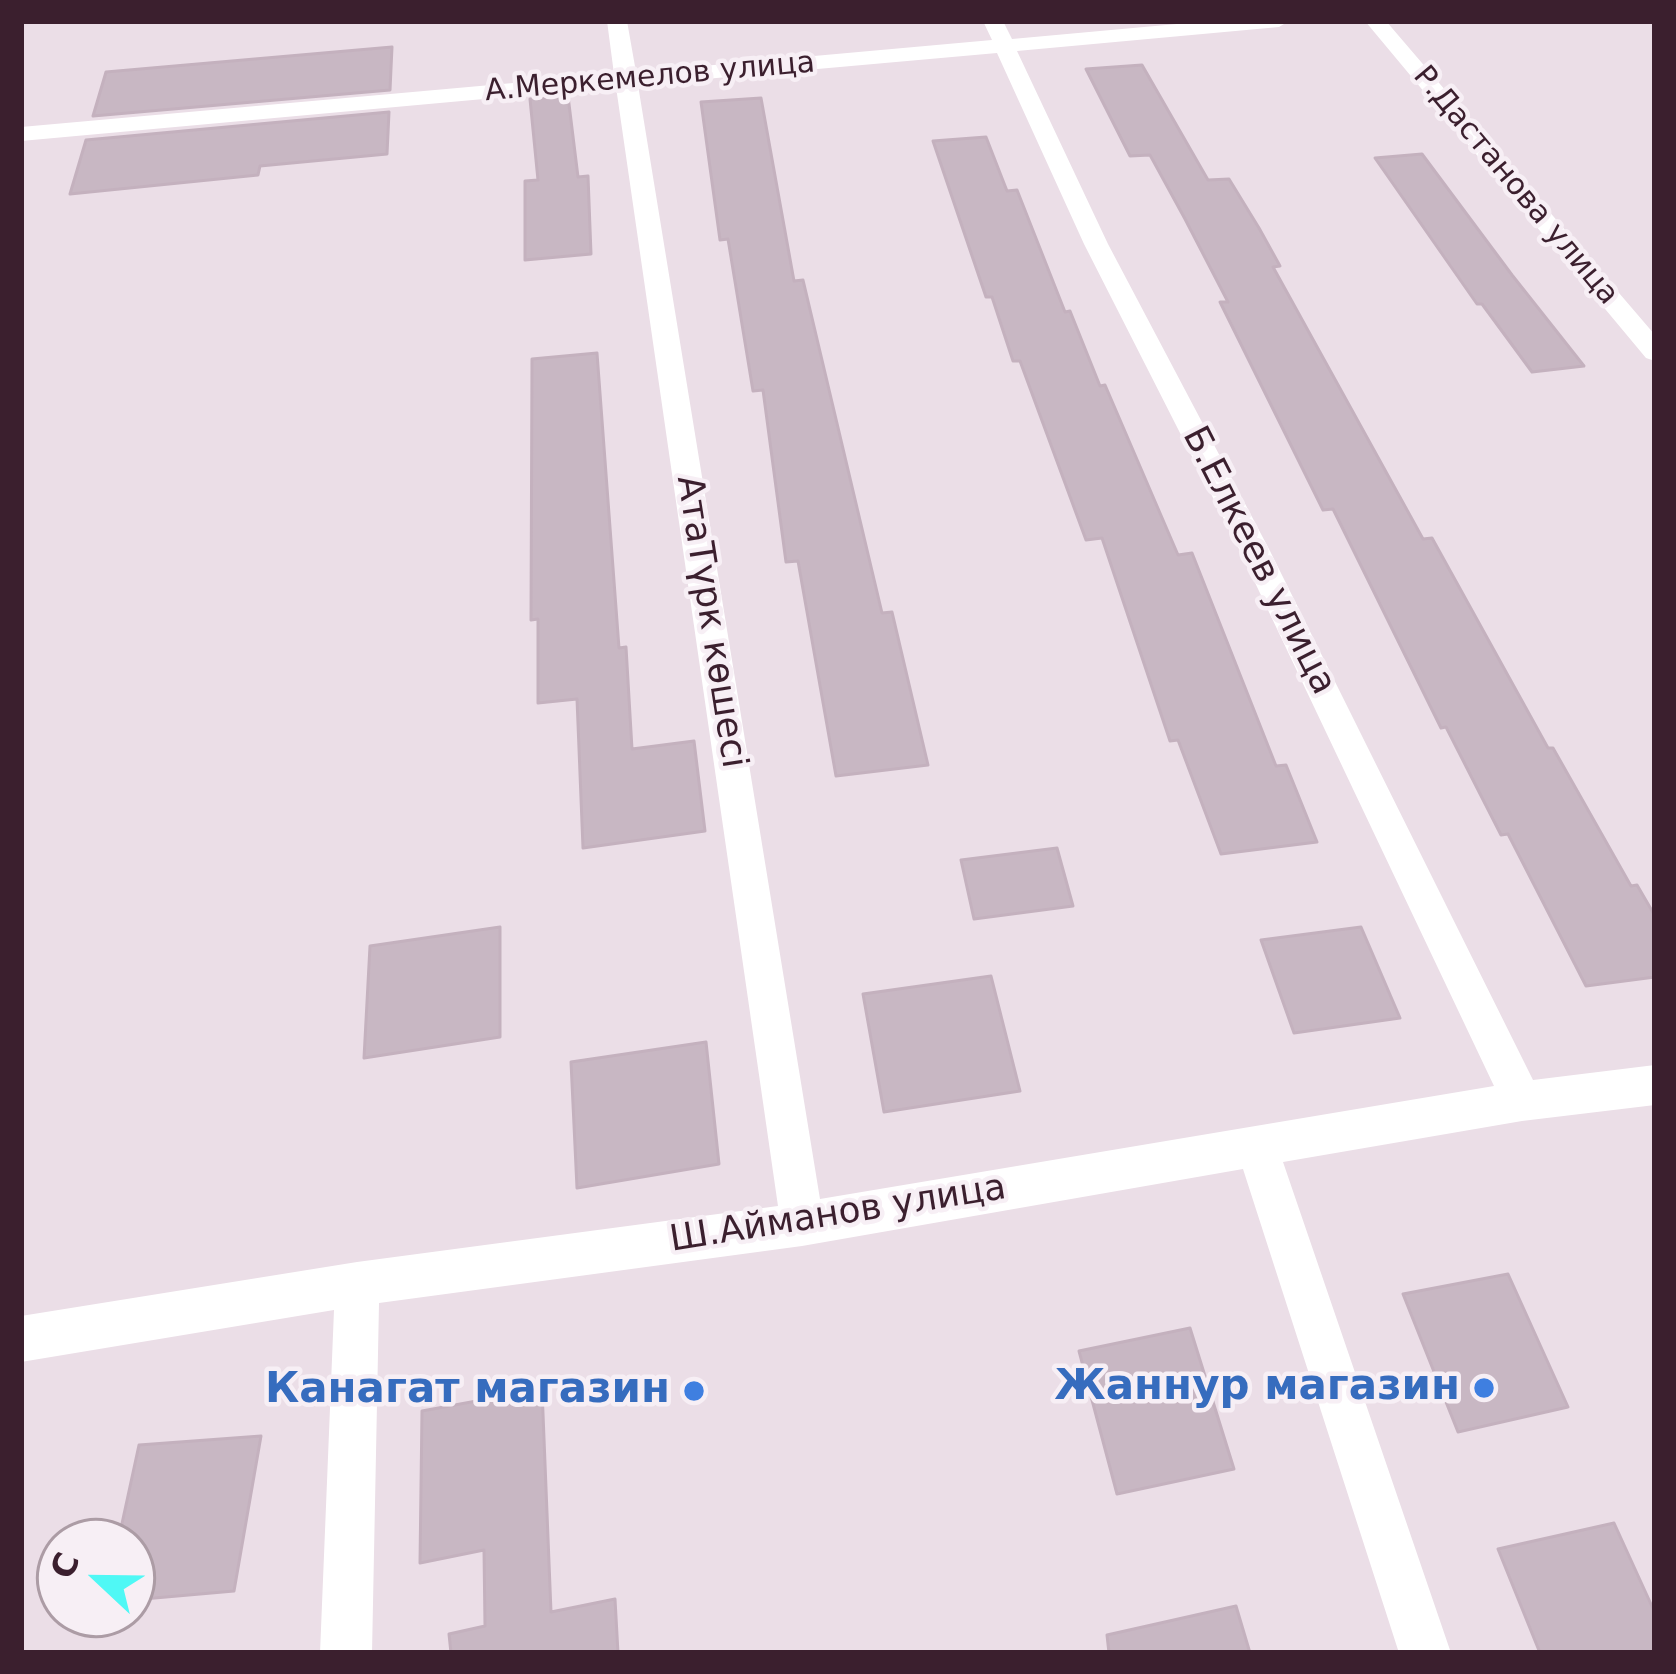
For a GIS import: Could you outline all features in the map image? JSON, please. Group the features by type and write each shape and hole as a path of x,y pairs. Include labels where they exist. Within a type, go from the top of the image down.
{"street":[{"name":"АтаТүрк көшесі","path":"617,21 802,1224"},
{"name":"А.Меркемелов улица","path":"21,134 626,79 1000,34 1279,21"},
{"name":"Р.Дастанова улица","path":"1375,21 1655,352"},
{"name":"Б.Елкеев улица","path":"1000,34 1096,244 1255,551 1522,1101"},
{"name":"Ш.Айманов улица","path":"21,1339 357,1284 802,1224 1522,1101 1655,1085"},
{"path":"1256,1146 1425,1653"},
{"path":"346,1653 357,1284"}],"building":[{"path":"392,47 390,90 93,116 106,72"},
{"path":"1142,65 1208,180 1229,179 1259,228 1280,266 1273,267 1423,539 1432,538 1548,748 1553,748 1631,886 1637,885 1655,916 1655,977 1586,986 1508,834 1501,835 1446,727 1441,728 1333,509 1323,510 1220,302 1228,302 1185,219 1150,155 1130,156 1086,69"},
{"path":"568,96 578,177 588,176 591,254 525,260 525,181 538,180 530,99"},
{"path":"761,98 794,281 803,280 882,613 892,612 928,765 836,776 798,561 786,562 763,390 753,391 728,239 720,240 701,102"},
{"path":"389,112 387,154 260,166 258,175 70,194 86,140"},
{"path":"986,137 1007,191 1017,190 1065,312 1070,311 1100,386 1105,385 1178,555 1192,553 1276,766 1286,765 1317,842 1221,854 1178,740 1170,741 1102,538 1086,540 1020,361 1013,361 992,297 986,297 933,141"},
{"path":"1422,154 1584,366 1532,372 1482,304 1477,304 1375,158"},
{"path":"597,353 619,648 626,647 632,749 694,741 705,831 583,848 577,699 538,703 538,619 531,620 532,359"},
{"path":"1057,848 1073,906 974,919 961,860"},
{"path":"500,927 500,1037 364,1058 370,946"},
{"path":"1361,927 1400,1018 1294,1033 1261,940"},
{"path":"991,976 1020,1091 884,1112 863,994"},
{"path":"706,1042 719,1164 577,1188 571,1062"},
{"path":"1508,1274 1568,1407 1458,1432 1403,1294"},
{"path":"1190,1328 1234,1469 1117,1494 1079,1351"},
{"path":"542,1389 551,1612 615,1599 618,1653 451,1653 449,1634 485,1626 484,1550 420,1563 422,1411"},
{"path":"261,1436 234,1591 156,1598 156,1518 123,1518 139,1445"},
{"path":"1614,1523 1655,1613 1655,1653 1540,1653 1498,1549"},
{"path":"1236,1606 1250,1653 1109,1653 1107,1635"}],"place":[{"name":"Жаннур магазин","path":"1484,1388"},
{"name":"Канагат магазин","path":"694,1391"}]}
